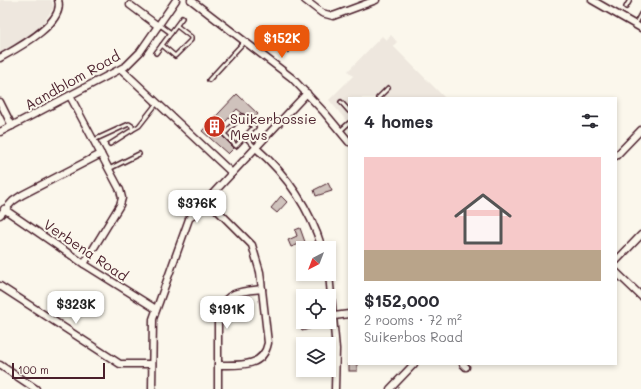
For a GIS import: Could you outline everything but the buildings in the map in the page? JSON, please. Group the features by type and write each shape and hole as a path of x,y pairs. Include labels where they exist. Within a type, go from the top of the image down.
{"street":[{"path":"0,58 34,39 42,32 58,10 58,0"},
{"name":"Aandblom Road","path":"0,132 121,69 140,52 176,0"},
{"path":"191,0 245,41 307,92 348,141"},
{"path":"305,0 322,13 333,16 376,0"},
{"path":"592,0 638,26"},
{"path":"130,5 159,25"},
{"path":"121,69 156,104 232,173"},
{"path":"152,389 152,329 156,309 189,219 307,92"},
{"path":"70,96 120,190 122,198 120,205 84,264"},
{"path":"0,102 12,126"},
{"path":"617,155 641,130"},
{"path":"256,148 274,164 308,211 319,241"},
{"path":"0,215 4,209 22,195 101,154"},
{"path":"207,200 252,245 260,272 268,343 267,350 257,362 252,364 218,365"},
{"name":"Verbena Road","path":"4,209 84,264 156,309"},
{"path":"617,260 641,235"},
{"path":"617,273 641,296"},
{"path":"0,286 120,364 152,364"},
{"path":"218,389 218,312 221,304 226,298 236,292 262,289"},
{"path":"336,316 348,314"},
{"path":"335,329 335,389"},
{"path":"0,365 36,389"},
{"path":"390,389 413,365"}],"lane":[{"path":"626,8 630,0"},
{"path":"638,26 641,14"},
{"path":"156,53 182,18"},
{"path":"159,25 171,33"},
{"path":"162,45 176,56 191,40 191,37 177,26"},
{"path":"209,80 245,41"},
{"path":"379,97 388,88"},
{"path":"341,102 348,110"},
{"path":"110,144 139,126 156,104"},
{"path":"242,116 254,127 244,136 236,146 224,134 242,116"},
{"path":"94,140 129,124 133,128 132,130"},
{"path":"340,131 348,124"},
{"path":"244,136 256,148"},
{"path":"109,169 139,154"}],"shaded area":[{"path":"0,0 51,0 54,7 39,29 0,53"},
{"path":"391,35 397,42 393,46 444,97 348,97 348,123 329,100 353,76 348,71 382,36 386,40"}],"place":[{"name":"Suikerbossie Mews","path":"214,126"}]}
